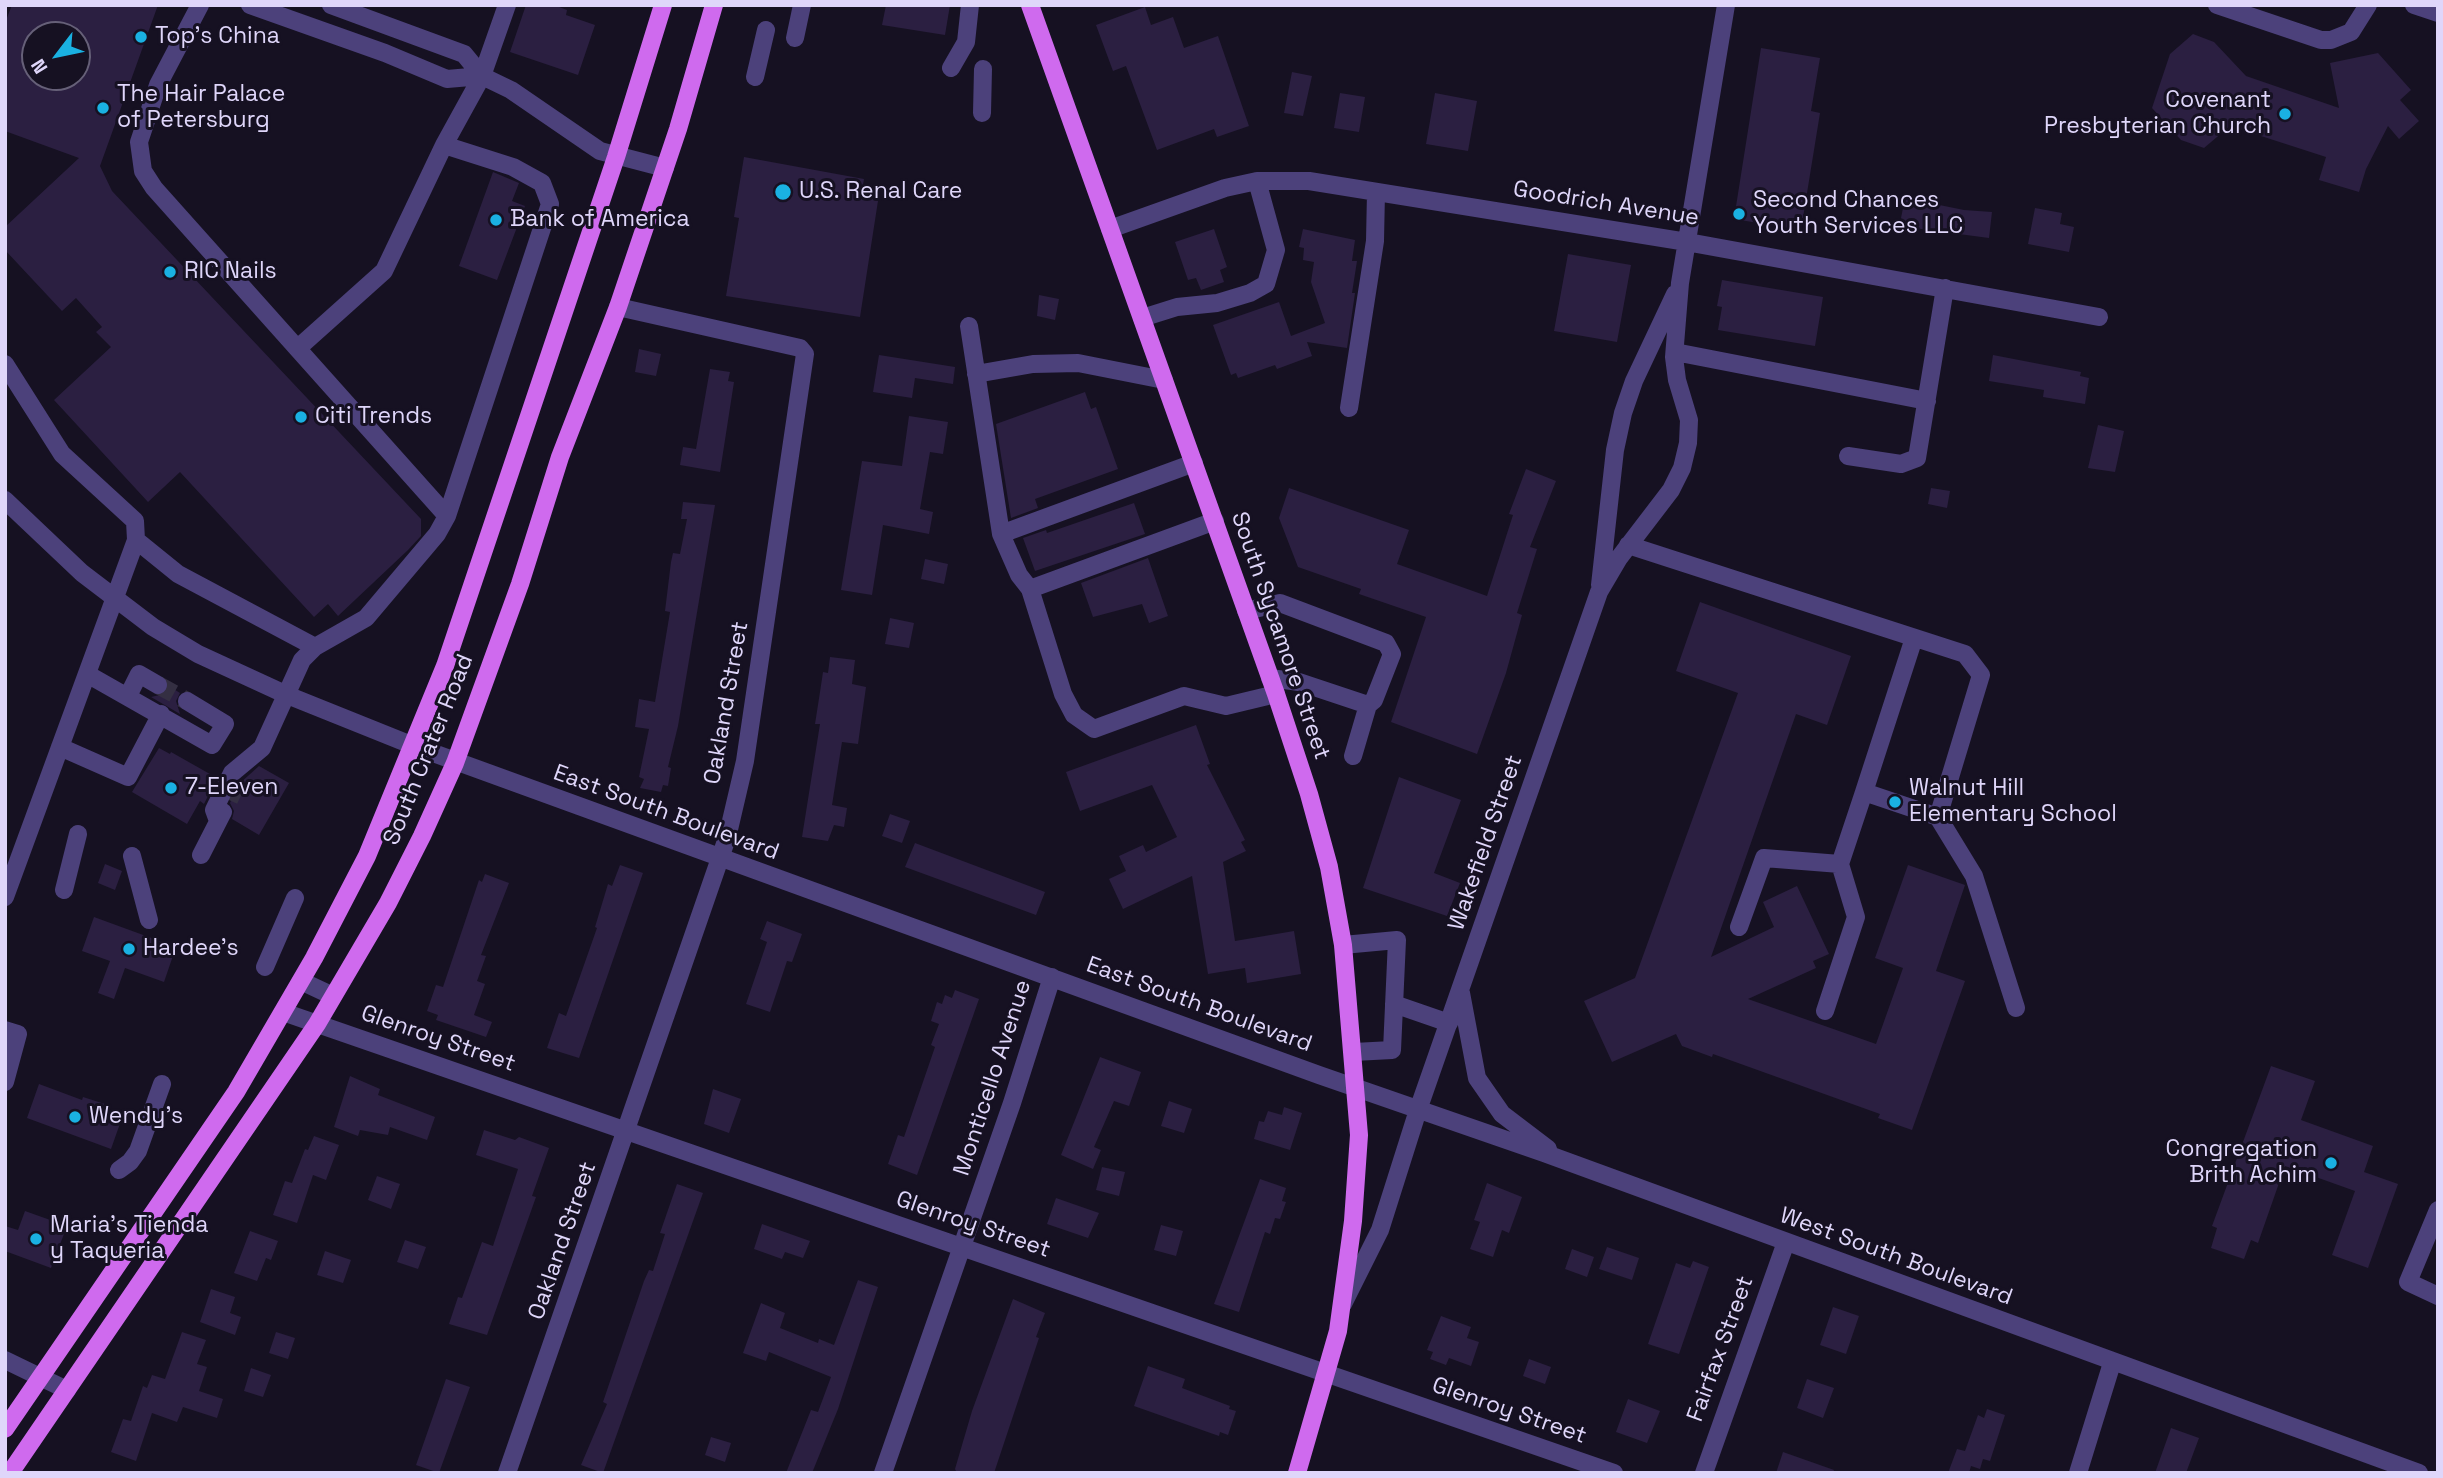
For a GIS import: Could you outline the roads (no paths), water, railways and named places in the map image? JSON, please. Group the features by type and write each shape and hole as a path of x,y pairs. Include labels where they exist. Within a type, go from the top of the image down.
{"main road":[{"name":"South Crater Road","path":"5,1429 236,1092 301,981 367,856 445,666 616,157 663,5"},
{"name":"South Crater Road","path":"10,1473 317,1024 388,903 455,762 520,584 560,457 618,307 665,169 715,5"},
{"name":"South Sycamore Street","path":"1030,5 1247,611 1309,794 1329,867 1343,945 1359,1135 1353,1221 1341,1307 1326,1373 1297,1473"}],"street":[{"path":"200,5 158,85 139,142 143,171 154,188 447,516"},
{"path":"250,5 386,53 447,79 482,76"},
{"path":"331,5 464,54 482,76 511,90 567,131 616,157 665,169"},
{"path":"298,348 384,271 444,145 482,76 507,5"},
{"path":"795,37 802,5"},
{"path":"951,68 966,42 970,5"},
{"name":"Wakefield Street","path":"1418,1110 1599,592 1628,545 1671,490 1682,468 1688,443 1689,420 1677,380 1675,352 1680,283 1726,5"},
{"path":"2217,5 2321,40 2332,40 2351,32 2368,5"},
{"path":"2414,5 2438,13"},
{"path":"755,77 766,30"},
{"path":"982,113 983,69"},
{"path":"218,821 214,810 233,773 247,764 262,748 287,695 292,677 315,647 366,618 437,534 447,516 550,204 542,183 513,167 444,145"},
{"path":"1142,318 1177,307 1217,303 1250,293 1266,284 1276,250 1257,181"},
{"name":"Goodrich Avenue","path":"1110,229 1225,188 1257,181 1309,181 1687,242 2099,317"},
{"path":"1349,408 1375,242 1377,192"},
{"name":"Wakefield Street","path":"1599,592 1615,450 1623,413 1634,381 1680,283"},
{"path":"1848,456 1901,464 1917,458 1945,288"},
{"name":"Oakland Street","path":"508,1473 720,859 745,761 805,354 800,348 618,307"},
{"path":"969,326 1001,534 1019,575 1030,589 1063,694 1074,715 1094,729 1184,696 1226,706 1273,686 1299,682 1368,705"},
{"path":"1675,352 1927,401"},
{"path":"976,374 1033,364 1078,363 1164,380"},
{"path":"5,364 62,454 135,521 136,540 5,898"},
{"path":"1001,534 1194,463"},
{"name":"East South Boulevard","path":"5,500 49,544 153,627 198,654 287,695 455,762 1356,1088"},
{"path":"1030,589 1215,521"},
{"path":"136,540 178,574 315,647"},
{"path":"1628,545 1965,654 1981,675 1938,817"},
{"path":"1247,611 1280,603 1386,643 1392,654 1374,700 1368,705 1353,756"},
{"path":"1825,1011 1856,917 1840,864 1914,638"},
{"path":"87,674 212,745 225,724 187,701"},
{"path":"128,696 139,674 158,685"},
{"path":"60,747 128,777 161,714"},
{"path":"201,855 247,764"},
{"path":"1864,792 1938,817 1974,876 2016,1008"},
{"path":"64,890 78,834"},
{"path":"132,856 149,920"},
{"path":"1739,927 1764,858 1840,864"},
{"path":"265,967 295,898"},
{"path":"1343,945 1397,940 1392,1049 1354,1052"},
{"name":"Monticello Avenue","path":"883,1473 1052,977"},
{"path":"301,981 333,996"},
{"path":"1460,991 1472,1061 1490,1101 1502,1114 1562,1160"},
{"path":"1394,1004 1449,1023"},
{"name":"Glenroy Street","path":"282,1012 1614,1473"},
{"path":"5,1082 12,1032"},
{"path":"119,1170 130,1162 138,1151 162,1084"},
{"name":"West South Boulevard","path":"1356,1088 1562,1160 2419,1473"},
{"name":"South Sycamore Street","path":"1341,1307 1380,1230 1418,1110"},
{"path":"2438,1210 2408,1282 2438,1296"},
{"name":"Fairfax Street","path":"1704,1473 1786,1242"},
{"path":"5,1360 67,1390"},
{"path":"2078,1473 2112,1363"}],"tunnel":[{"path":"158,685 187,701"},
{"path":"229,800 237,783"}],"place":[{"name":"Top’s China","path":"141,37"},
{"name":"The Hair Palace of Petersburg","path":"103,108"},
{"name":"Covenant Presbyterian Church","path":"2285,114"},
{"name":"U.S. Renal Care","path":"783,192"},
{"name":"Second Chances Youth Services LLC","path":"1739,214"},
{"name":"Bank of America","path":"496,220"},
{"name":"RIC Nails","path":"170,272"},
{"name":"Citi Trends","path":"301,417"},
{"name":"7-Eleven","path":"171,788"},
{"name":"Walnut Hill Elementary School","path":"1895,802"},
{"name":"Hardee's","path":"129,949"},
{"name":"Wendy's","path":"75,1117"},
{"name":"Congregation Brith Achim","path":"2331,1163"},
{"name":"Maria's Tienda y Taqueria","path":"36,1239"}]}
